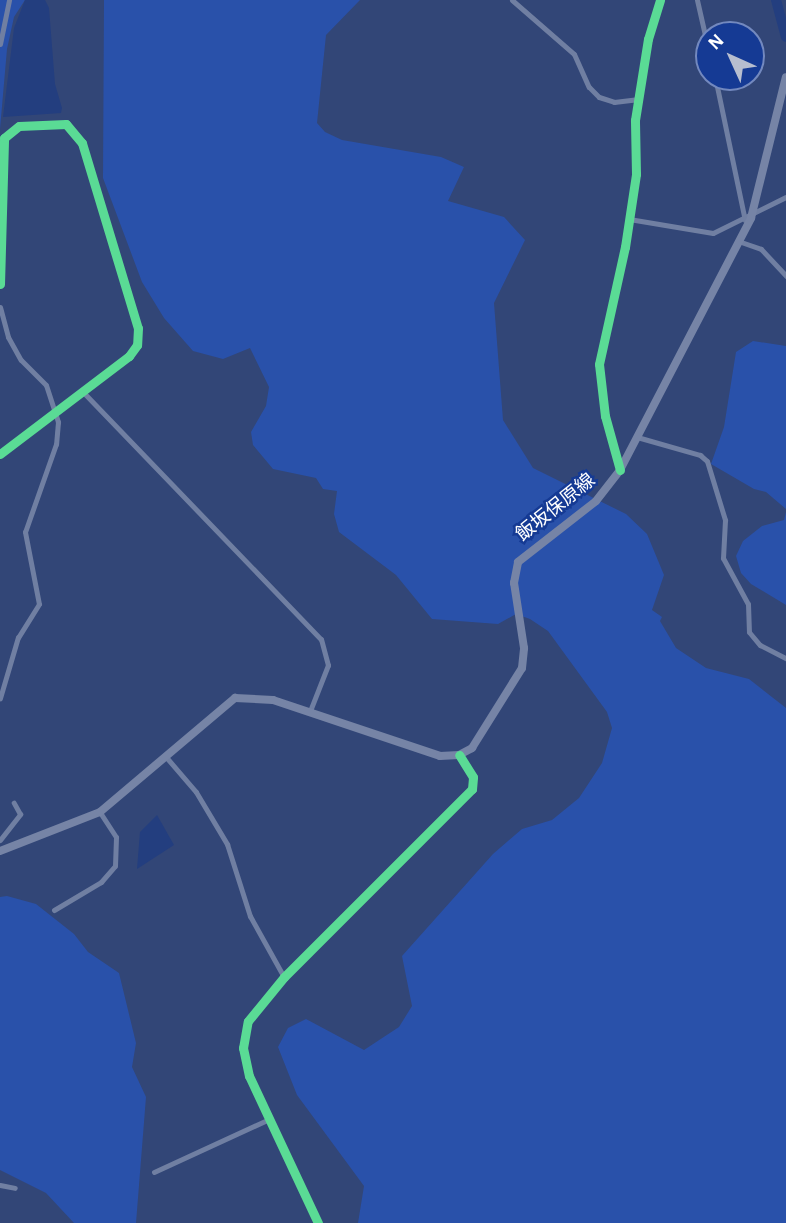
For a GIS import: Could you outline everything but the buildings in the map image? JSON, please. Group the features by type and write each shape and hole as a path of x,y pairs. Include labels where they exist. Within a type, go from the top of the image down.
{"main road":[{"name":"飯坂保原線","path":"459,755 481,737 522,668 524,648 514,583 521,557 597,501 621,470 741,242 786,77"},
{"path":"0,851 100,812 235,698 255,695 440,756 459,755"}],"street":[{"path":"0,44 9,0"},
{"path":"512,0 574,54 589,87 599,97 614,102 639,99"},
{"path":"621,470 598,373 629,219 639,99 648,39 660,0"},
{"path":"697,0 702,21"},
{"path":"718,91 748,219"},
{"path":"0,284 1,158 4,138 19,126 62,122 73,128 82,143 139,334 135,351 0,454"},
{"path":"629,219 713,233 748,219 786,197"},
{"path":"741,242 761,249 786,276"},
{"path":"0,307 12,344 47,385 55,413 56,444 25,531 39,604 19,636 0,698"},
{"path":"83,392 321,639 328,662 310,711"},
{"path":"637,437 700,455 707,461 725,520 724,565 747,599 749,632 760,645 786,658"},
{"path":"318,1223 249,1076 244,1042 251,1014 284,977 472,789 473,777 459,755"},
{"path":"166,757 196,792 227,844 250,916 284,977"},
{"path":"0,840 20,814 14,803"},
{"path":"54,910 101,882 115,866 116,837 100,812"},
{"path":"154,1172 269,1119"},
{"path":"0,1185 15,1188"}],"shaded area":[{"path":"0,0 25,0 14,17 7,49 0,129"},
{"path":"25,0 45,0 49,8 55,84 62,108 61,113 3,117 14,28"},
{"path":"104,0 360,0 326,35 317,123 325,132 342,140 441,157 464,167 448,201 504,217 525,240 494,303 503,420 533,468 626,514 647,534 664,575 652,610 662,617 660,621 676,648 706,668 749,679 786,708 786,1223 358,1223 364,1186 297,1095 278,1047 288,1028 306,1019 364,1050 399,1027 412,1006 402,956 493,854 522,829 552,820 579,798 602,763 612,728 607,712 548,631 530,619 516,614 498,624 432,619 396,575 339,532 334,514 337,491 323,489 316,478 273,469 253,445 251,432 266,406 269,387 250,348 223,359 193,351 164,318 142,282 103,178"},
{"path":"753,341 786,346 786,509 766,492 754,489 711,464 724,427 736,352"},
{"path":"786,512 786,605 751,584 741,573 736,556 743,541 762,526 784,520"},
{"path":"157,815 174,845 137,869 140,832"},
{"path":"7,896 36,904 74,934 88,952 119,973 136,1043 132,1067 146,1097 136,1223 74,1223 46,1193 0,1170 0,897"}],"waterway":[{"path":"776,0 786,37"}],"cycle path":[{"path":"620,470 605,416 599,364 625,247 636,174 635,120 648,39 660,0"},
{"path":"0,284 4,138 19,126 66,124 82,143 138,328 137,345 129,356 0,454"},
{"path":"318,1223 249,1076 243,1048 248,1021 284,977 472,789 473,777 459,755"}]}
